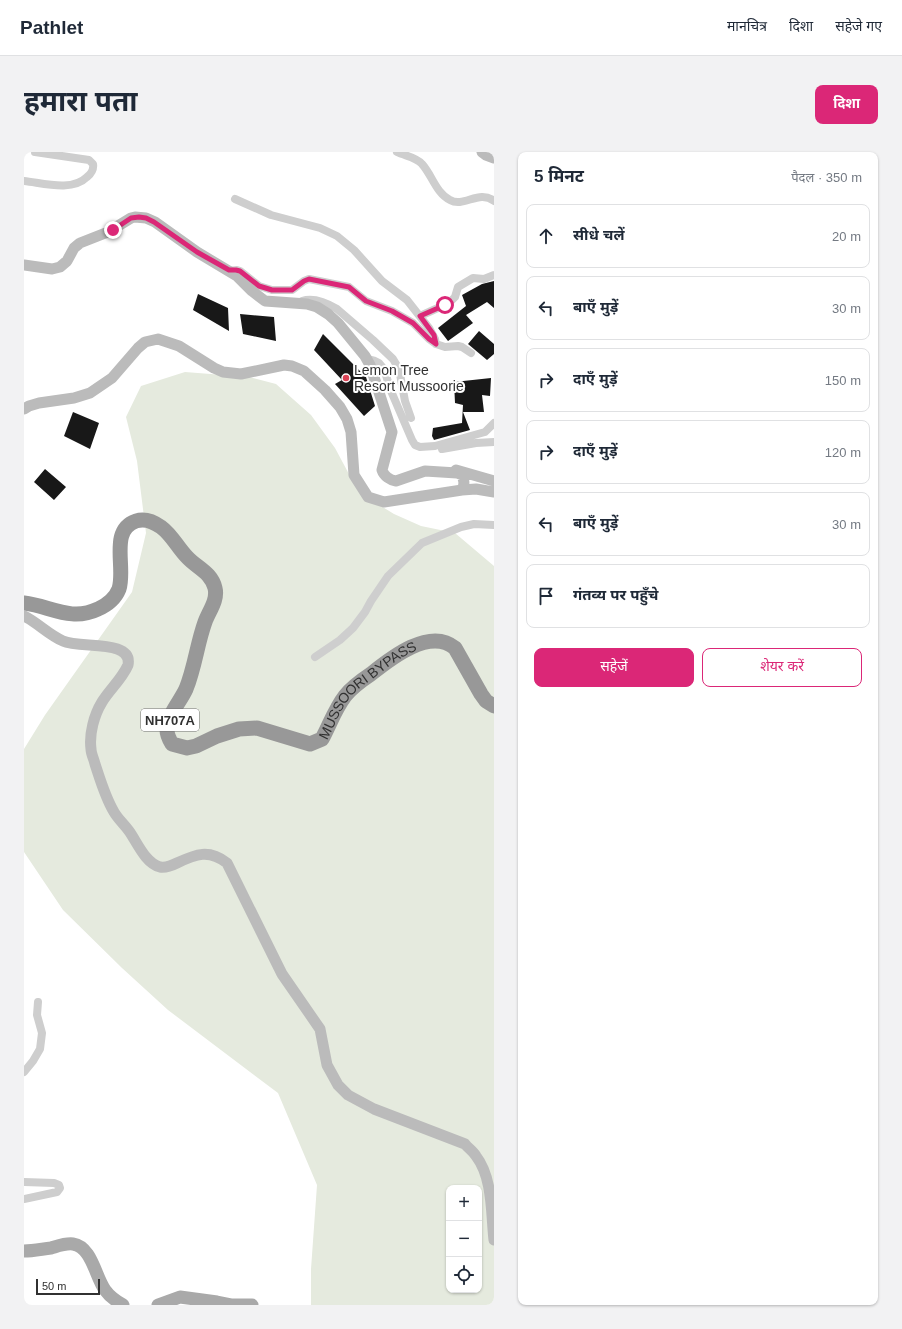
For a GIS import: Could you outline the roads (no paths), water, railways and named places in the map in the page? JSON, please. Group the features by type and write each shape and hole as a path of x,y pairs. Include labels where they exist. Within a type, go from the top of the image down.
{"highway":[{"name":"MUSSOORI BYPASS","path":"24,603 65,614 84,613 97,610 108,604 119,590 122,579 120,543 122,533 132,522 147,520 165,530 187,558 209,575 215,589 215,599 205,622 190,676 185,690 173,711 167,729 168,737 172,744 187,748 196,746 218,736 239,729 257,728 310,744 322,739 334,714 346,695 354,686 402,651 419,644 436,640 451,644 455,648 481,694 494,706"}],"main road":[{"path":"25,1250 42,1249 72,1243 79,1246 86,1251 110,1297 124,1305"},
{"path":"158,1305 180,1297 232,1305 252,1305"}],"street":[{"path":"24,181 73,186 85,180 94,166 88,160 35,152"},
{"path":"397,152 422,163 437,188 450,200 460,202 476,197 482,197 494,202"},
{"path":"482,152 486,155 494,157"},
{"path":"235,199 271,215 320,228 337,236 354,250 376,275 400,293 434,335 436,344"},
{"path":"24,265 52,269 60,267 67,261 74,248 80,243 104,234 135,217 146,218 154,222 197,252 229,270 265,301 307,304 328,314 338,323 367,359 372,371 392,432 382,470 383,474 396,481 425,471 457,473 462,475 464,481 462,490"},
{"path":"229,270 240,271 259,286 272,290 292,290 309,279 349,287 366,301 392,311 409,320 436,344 445,347 462,347 471,353"},
{"path":"420,316 449,303 455,297 458,287 473,278 484,279 494,275"},
{"path":"296,303 311,299 332,306 348,318 389,355 399,369 405,401 411,418"},
{"path":"24,409 39,403 74,398 90,393 112,378 145,342 158,339 179,346 214,368 233,374 241,374 284,365 292,366 304,371 325,390 340,407 347,420 351,432 354,475 368,497 384,502 462,490 476,489 494,492"},
{"path":"367,359 376,361 384,369 390,391 415,445 432,450 476,443 494,442"},
{"path":"420,447 435,446 485,432 494,423"},
{"path":"443,472 456,470 494,481"},
{"path":"315,657 340,640 353,628 386,579 422,542 461,527 474,524 494,525"},
{"path":"24,616 64,642 78,645 109,647 125,652 129,660 128,665 101,703 91,734 91,749 98,775 113,811 128,829 148,860 154,865 170,867 194,855 204,854 213,855 227,863 236,878 282,974 320,1029 327,1065 338,1085 348,1095 374,1109 465,1144 476,1155 484,1169 488,1184 494,1240"},
{"path":"24,1072 36,1057 40,1048 42,1033 37,1015 38,1002"},
{"path":"24,1182 54,1182 59,1185 60,1188 57,1192 24,1199"}],"place":[{"name":"Lemon Tree Resort Mussoorie","path":"346,378"}]}
